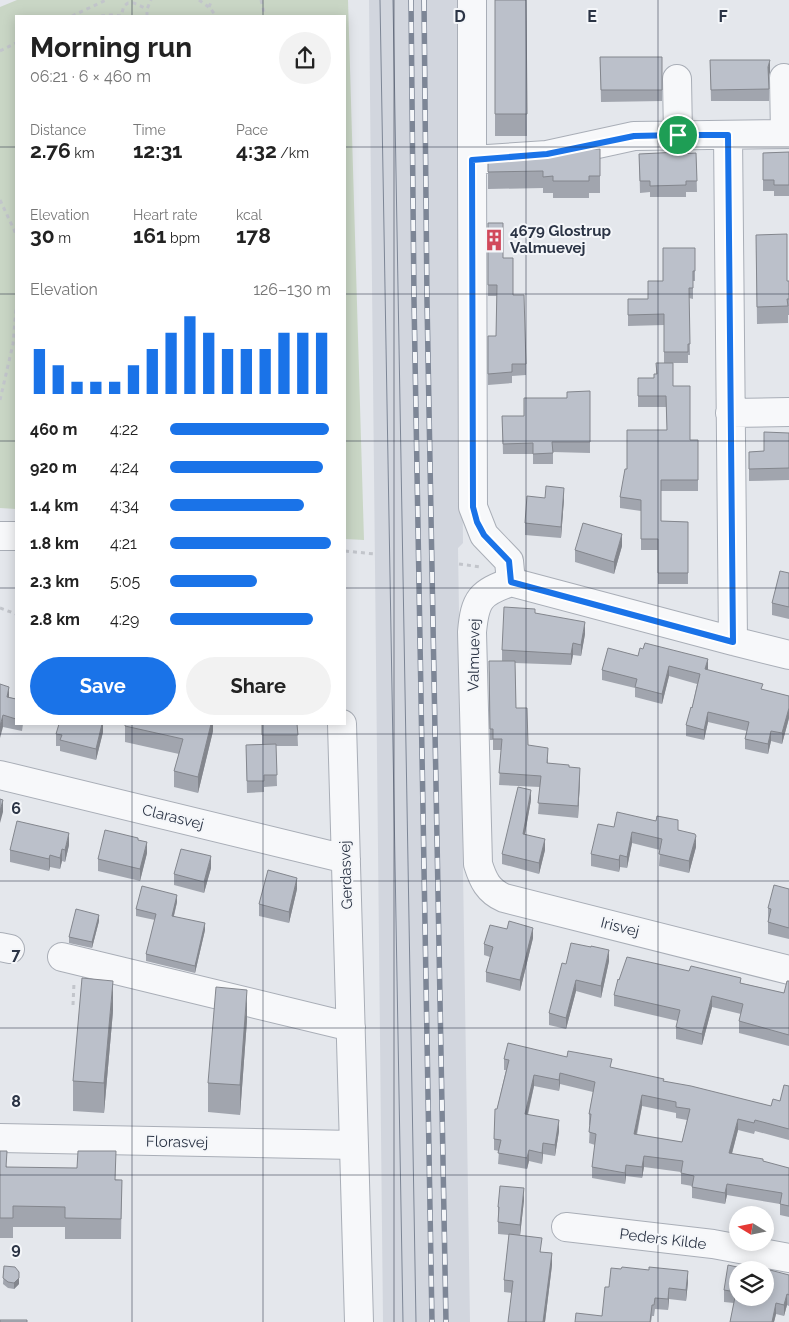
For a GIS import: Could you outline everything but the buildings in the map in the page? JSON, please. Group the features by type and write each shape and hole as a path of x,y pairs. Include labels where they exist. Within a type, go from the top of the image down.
{"street":[{"path":"472,0 473,507 477,522 484,535 509,561 511,582 733,642 789,655"},
{"path":"472,160 547,154 634,136 787,134 784,78"},
{"path":"678,79 678,135"},
{"path":"728,135 733,642"},
{"path":"730,413 789,412"},
{"path":"0,536 15,536"},
{"name":"Valmuevej","path":"478,855 472,642 474,613 480,600 491,589 511,582"},
{"name":"Gerdasvej","path":"342,725 359,1322"},
{"name":"Clarasvej","path":"0,775 346,859"},
{"name":"Irisvej","path":"478,855 478,864 484,881 489,889 504,898 789,970"},
{"path":"62,957 351,1027"},
{"name":"Florasvej","path":"0,1138 354,1145"},
{"name":"Peders Kilde","path":"566,1228 713,1244 789,1258"}],"path":[{"path":"74,15 106,0"},
{"path":"147,15 147,9 151,0"},
{"path":"199,0 209,7 215,15"},
{"path":"209,7 212,0"},
{"path":"261,0 265,15"},
{"path":"121,15 124,6 128,2 147,9"},
{"path":"0,51 15,44"},
{"path":"0,200 15,232"},
{"path":"0,400 15,322"},
{"path":"346,551 375,554"},
{"path":"0,608 15,614"}],"shaded area":[{"path":"369,0 458,0 463,543 458,548 470,1322 383,1322"}],"green space":[{"path":"17,0 348,0 364,540 346,539 346,15 15,15 15,509 0,508 0,7"}],"tram line":[{"path":"380,0 403,1322"},
{"path":"393,0 416,1322"}],"railway":[{"path":"411,0 414,300 432,1322"},
{"path":"424,0 427,301 446,1322"}],"place":[{"name":"4679 Glostrup Valmuevej","path":"494,240"}],"route":[{"path":"678,135 728,135 733,642 511,582 509,561 484,535 477,522 473,507 472,160 547,154 634,136 678,135"}]}
